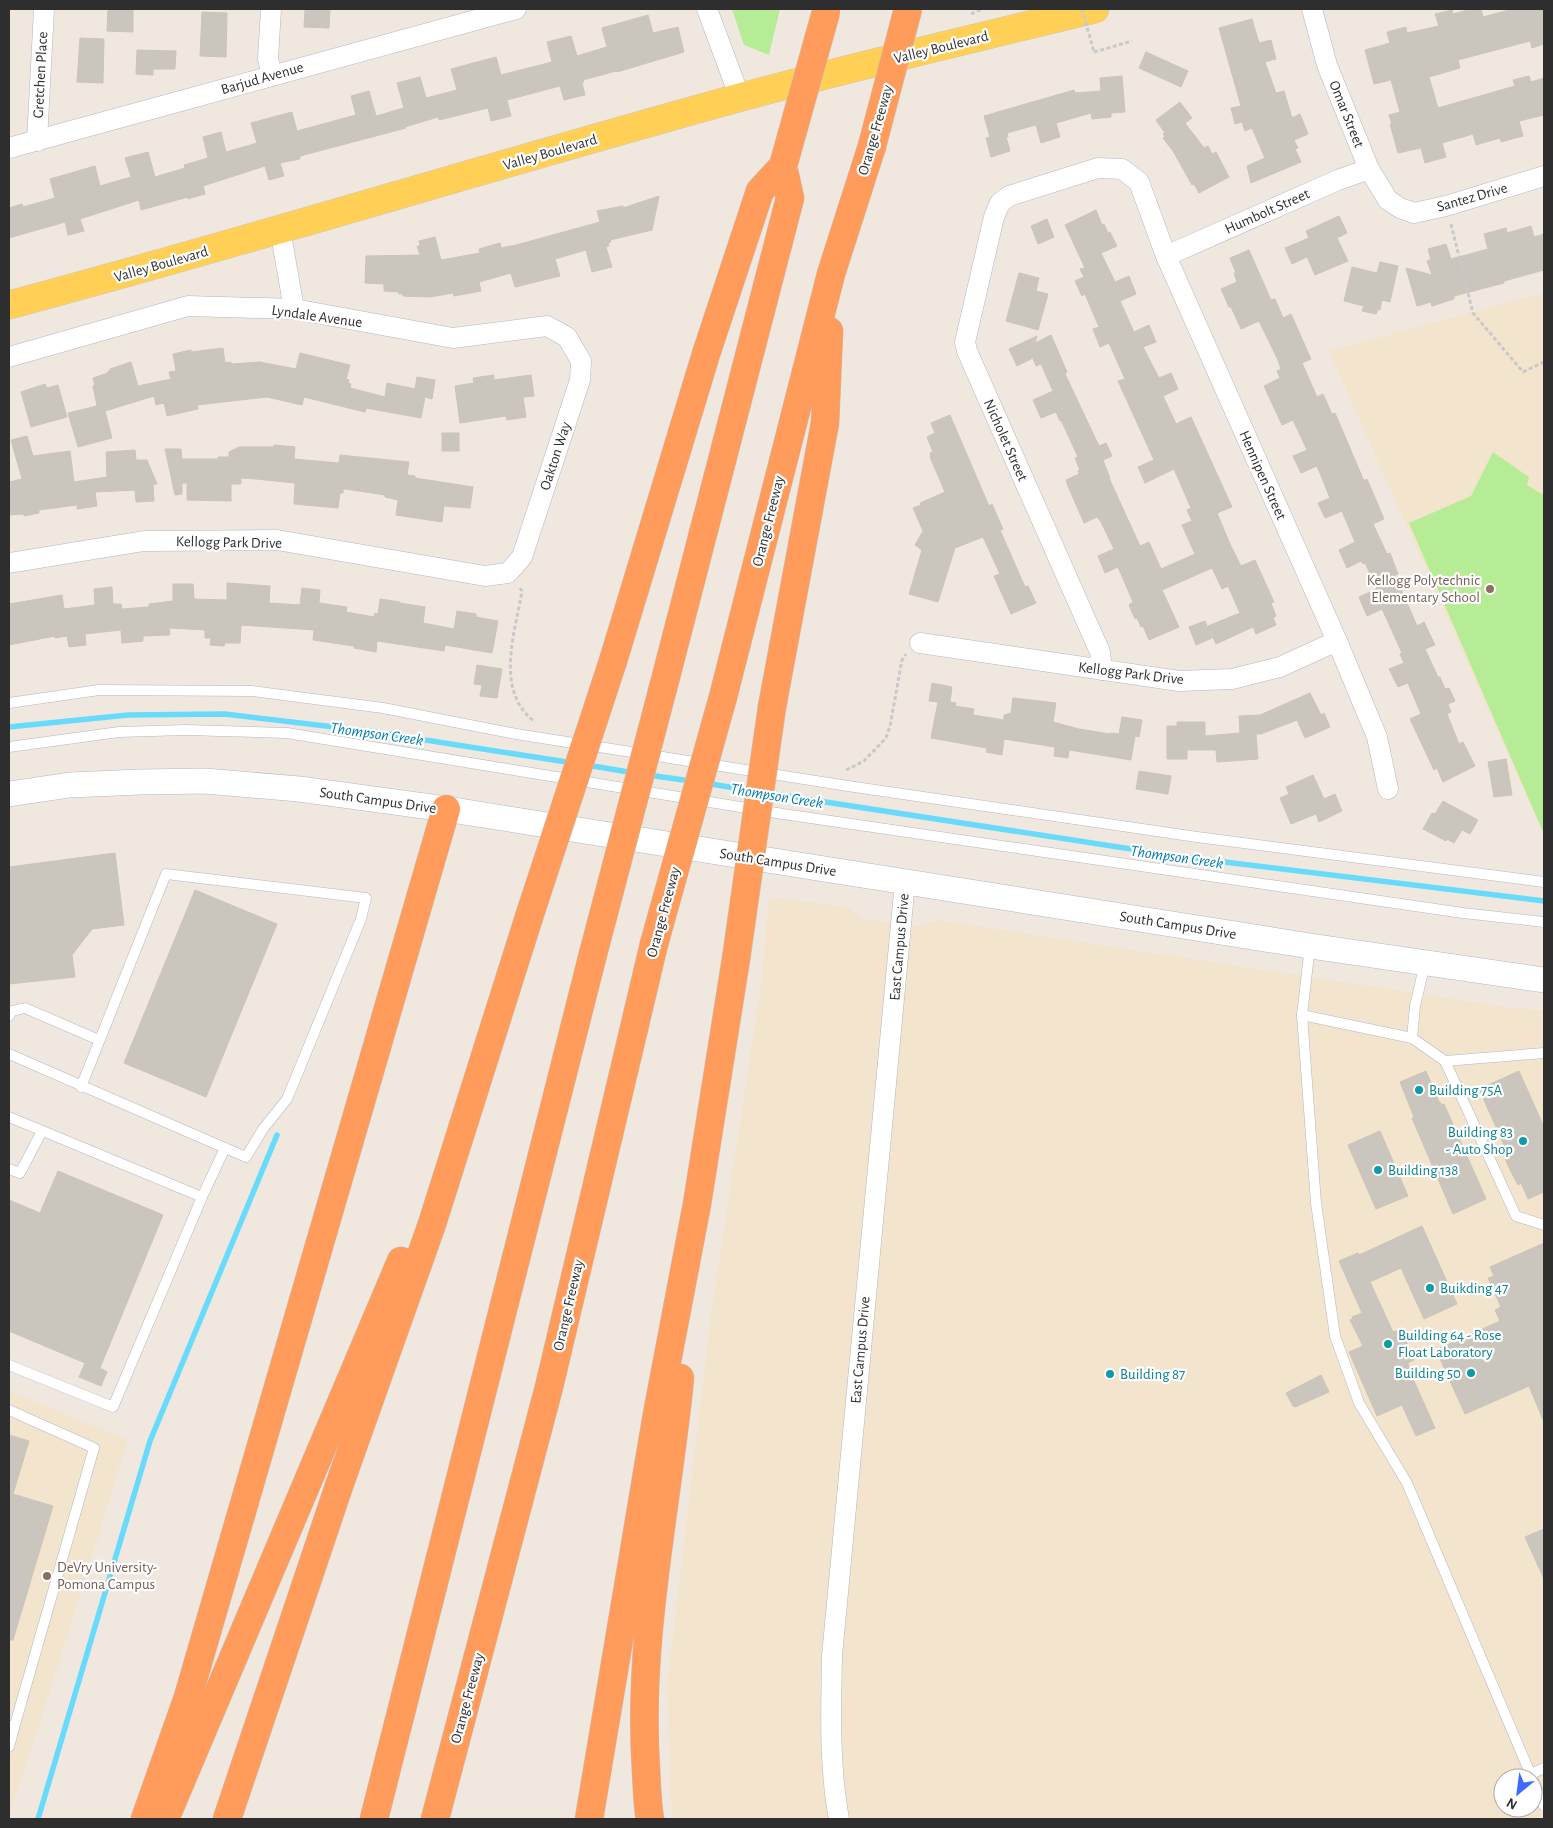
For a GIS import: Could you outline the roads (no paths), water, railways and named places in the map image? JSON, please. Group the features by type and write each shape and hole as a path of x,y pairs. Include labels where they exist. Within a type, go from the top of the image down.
{"highway":[{"name":"Orange Freeway","path":"435,1819 548,1387 654,944 723,697 832,274 872,146 908,9"},
{"path":"227,1819 340,1486 432,1224 483,1060 613,661 706,354 760,191 783,166 826,10"},
{"path":"374,1819 593,954 664,688 790,198 783,166"},
{"path":"589,1819 657,1414 697,1204 736,959 772,707 824,422 832,274"},
{"path":"145,1819 188,1696 446,809"},
{"path":"165,1819 420,1215 483,1060"},
{"path":"650,1819 644,1744 644,1685 649,1626 676,1416 697,1204"}],"main road":[{"name":"Valley Boulevard","path":"9,305 164,264 280,229 740,98 1095,9"}],"street":[{"name":"Gretchen Place","path":"37,142 44,9"},
{"path":"271,9 268,59 272,75"},
{"name":"Barjud Avenue","path":"9,148 37,142 272,75 516,9"},
{"path":"707,9 740,98"},
{"name":"Omar Street","path":"1312,9 1327,65 1369,169 1388,200 1400,208"},
{"name":"Nicholet Street","path":"1102,670 1100,652 967,351 966,342 994,217 1000,203 1009,196 1098,168 1122,169"},
{"name":"Hennipen Street","path":"1122,169 1139,182 1166,256 1337,641 1377,737 1388,788"},
{"name":"Humbolt Street","path":"1166,256 1338,180 1369,169"},
{"name":"Santez Drive","path":"1400,208 1414,213 1446,206 1544,176"},
{"path":"280,229 294,309"},
{"name":"Lyndale Avenue","path":"9,357 188,306 294,309 453,338 547,326 567,337"},
{"name":"Oakton Way","path":"508,573 522,557 580,380 581,361 567,337"},
{"name":"Kellogg Park Drive","path":"9,563 144,541 277,540 485,576 508,573"},
{"name":"Kellogg Park Drive","path":"920,643 1179,681 1232,678 1280,667 1337,641"},
{"name":"South Campus Drive","path":"9,794 70,785 140,782 206,781 299,789 446,809 1425,964 1544,980"},
{"name":"East Campus Drive","path":"839,1819 835,1800 831,1724 832,1656 905,882"}],"lane":[{"path":"9,703 99,690 252,691 383,708 516,734 848,786 1197,836 1544,882"},
{"path":"9,747 120,732 184,730 287,734 793,815 1463,913 1544,922"},
{"path":"9,1054 81,1087 246,1156 263,1129 287,1099 362,919 366,898 166,874 81,1087"},
{"path":"1310,946 1302,1015 1316,1204 1335,1336 1358,1403 1407,1483 1529,1768"},
{"path":"1412,1038 1415,1006 1425,964"},
{"path":"9,1016 12,1011 25,1008 99,1040"},
{"path":"1302,1015 1412,1038 1445,1060 1516,1216 1544,1225"},
{"path":"1445,1060 1544,1054"},
{"path":"9,1117 202,1197"},
{"path":"9,1169 20,1174 42,1131"},
{"path":"9,1364 113,1407 202,1197 225,1148"},
{"path":"9,1410 94,1448 11,1727 9,1747"}],"waterway":[{"name":"Thompson Creek","path":"9,727 128,715 225,714 368,731 573,763"},
{"name":"Thompson Creek","path":"587,765 634,773"},
{"name":"Thompson Creek","path":"648,775 691,781"},
{"name":"Thompson Creek","path":"705,783 753,791"},
{"name":"Thompson Creek","path":"767,793 1183,857 1544,901"},
{"path":"38,1819 150,1441 277,1135"}],"place":[{"name":"Kellogg Polytechnic Elementary School","path":"1490,589"},
{"name":"Building 75A","path":"1419,1090"},
{"name":"Building 83 - Auto Shop","path":"1523,1141"},
{"name":"Building 138","path":"1378,1170"},
{"name":"Buikding 47","path":"1430,1288"},
{"name":"Building 64 - Rose Float Laboratory","path":"1388,1344"},
{"name":"Building 50","path":"1471,1373"},
{"name":"Building 87","path":"1110,1374"},
{"name":"DeVry University- Pomona Campus","path":"47,1576"}]}
